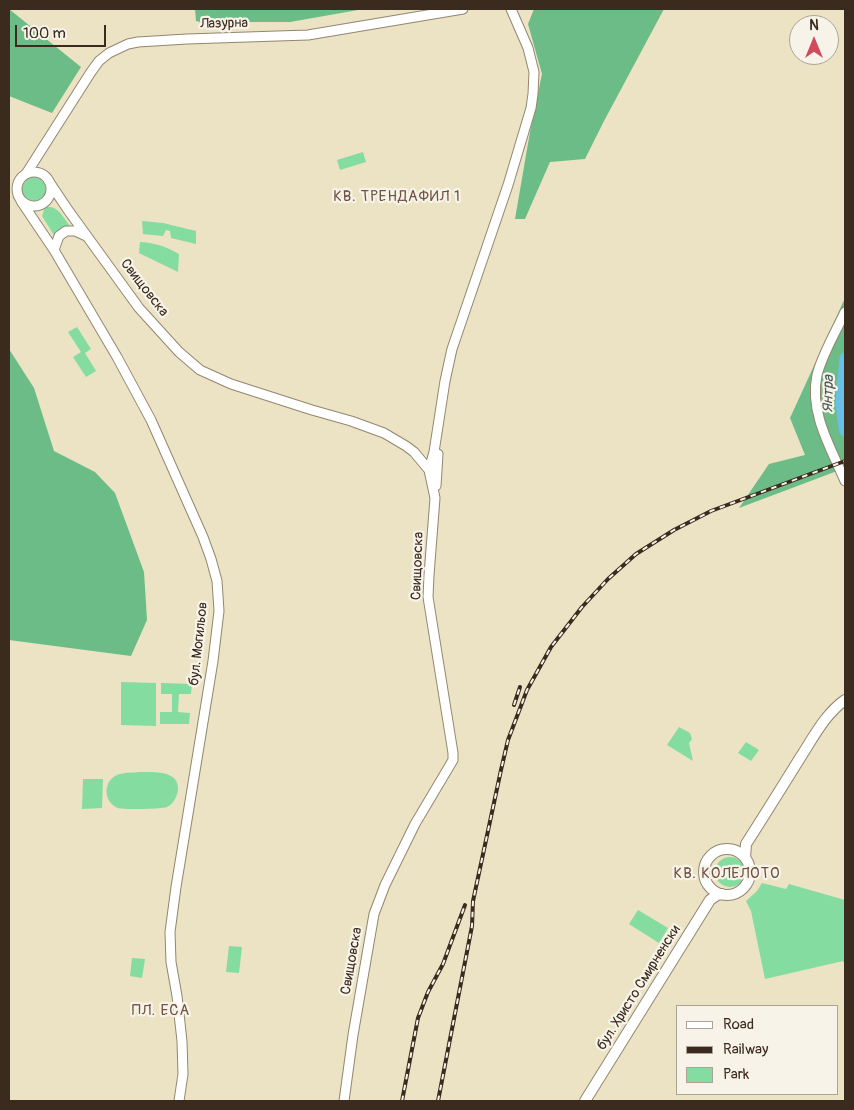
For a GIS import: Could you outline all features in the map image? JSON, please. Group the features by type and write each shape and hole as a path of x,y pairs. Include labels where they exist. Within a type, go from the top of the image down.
{"main road":[{"path":"744,858 746,844 822,724 845,700"},
{"path":"722,894 710,900 710,892 704,872 708,858 717,852 746,844"},
{"path":"706,882 712,890 729,895 736,893 746,884 750,871 748,864 735,851 728,849"},
{"name":"бул. Христо Смирненски","path":"585,1101 710,900"}],"street":[{"name":"Лазурна","path":"22,177 40,154 78,91 95,67 110,52 128,44 152,40 308,35 463,9"},
{"path":"429,470 434,452 452,349 508,186 531,108 534,72 528,48 511,9"},
{"path":"9,191 30,206 44,203 50,195 51,189 39,167 40,154"},
{"path":"9,182 36,172 46,178"},
{"path":"20,200 17,188 22,177"},
{"name":"Свищовска","path":"46,178 139,308 179,352 200,370 231,384 384,433 410,449 429,470 435,498 428,597 454,760 415,824 385,885 374,914 353,1035 344,1101"},
{"name":"бул. Могильов","path":"20,200 54,250 113,350 151,420 203,537 217,581 219,611 213,661 170,932 171,962 178,996 182,1041 183,1074 179,1101"},
{"name":"Свищовска","path":"44,203 58,204 68,210"},
{"name":"бул. Могильов","path":"41,229 38,218 44,203"},
{"path":"54,250 59,236 66,231 75,231 88,238"},
{"path":"845,312 817,374 815,387 815,400 820,423 845,481"},
{"path":"435,498 441,411"}],"green space":[{"path":"9,9 81,67 52,113 9,96"},
{"path":"195,9 358,10 290,22 200,22 196,21"},
{"path":"534,9 664,9 585,159 550,162 525,219 515,219 542,74 528,24"},
{"path":"363,152 366,162 340,170 337,160"},
{"path":"33,177 42,181 46,190 42,199 33,203 24,199 20,190 24,181"},
{"path":"46,207 57,210 71,227 55,237 42,216"},
{"path":"142,221 163,223 196,231 196,244 171,238 170,231 166,230 163,236 143,234"},
{"path":"140,242 160,245 179,254 178,272 139,253"},
{"path":"845,298 845,468 739,508 769,464 805,455 790,418"},
{"path":"77,327 91,349 85,353 96,371 86,377 73,357 81,352 68,332"},
{"path":"9,349 34,388 54,451 95,472 115,493 144,572 147,620 131,656 9,640"},
{"path":"121,682 156,683 156,726 121,725"},
{"path":"161,683 192,684 191,694 179,694 178,712 190,713 189,724 160,724 160,712 172,712 172,694 161,694"},
{"path":"679,727 690,733 692,739 689,743 693,761 667,745"},
{"path":"746,742 759,750 751,761 738,753"},
{"path":"140,772 164,773 174,778 177,782 178,791 172,804 164,808 143,809 121,809 113,805 107,797 107,786 112,778 120,774"},
{"path":"83,779 103,779 102,808 82,809"},
{"path":"730,857 741,861 745,872 741,883 730,887 719,883 715,872 719,861"},
{"path":"762,883 786,889 789,884 845,900 845,965 843,961 765,979 751,911 746,901 757,891"},
{"path":"638,910 668,928 659,943 629,924"},
{"path":"229,946 242,947 239,973 226,972"},
{"path":"132,958 145,959 142,978 130,976"}],"waterway":[{"name":"Янтра","path":"845,358 841,403 845,431"}],"railway":[{"path":"438,1101 472,926 473,901 508,740 527,690 551,647 582,607 608,579 636,554 674,530 711,511 845,461"},
{"path":"514,705 520,687"},
{"path":"402,1101 418,1018 428,992 443,964 465,905"}],"district":[{"name":"КВ. ТРЕНДАФИЛ 1","path":"397,197"},
{"name":"КВ. КОЛЕЛОТО","path":"727,874"},
{"name":"ПЛ. ЕСА","path":"161,1011"}]}
